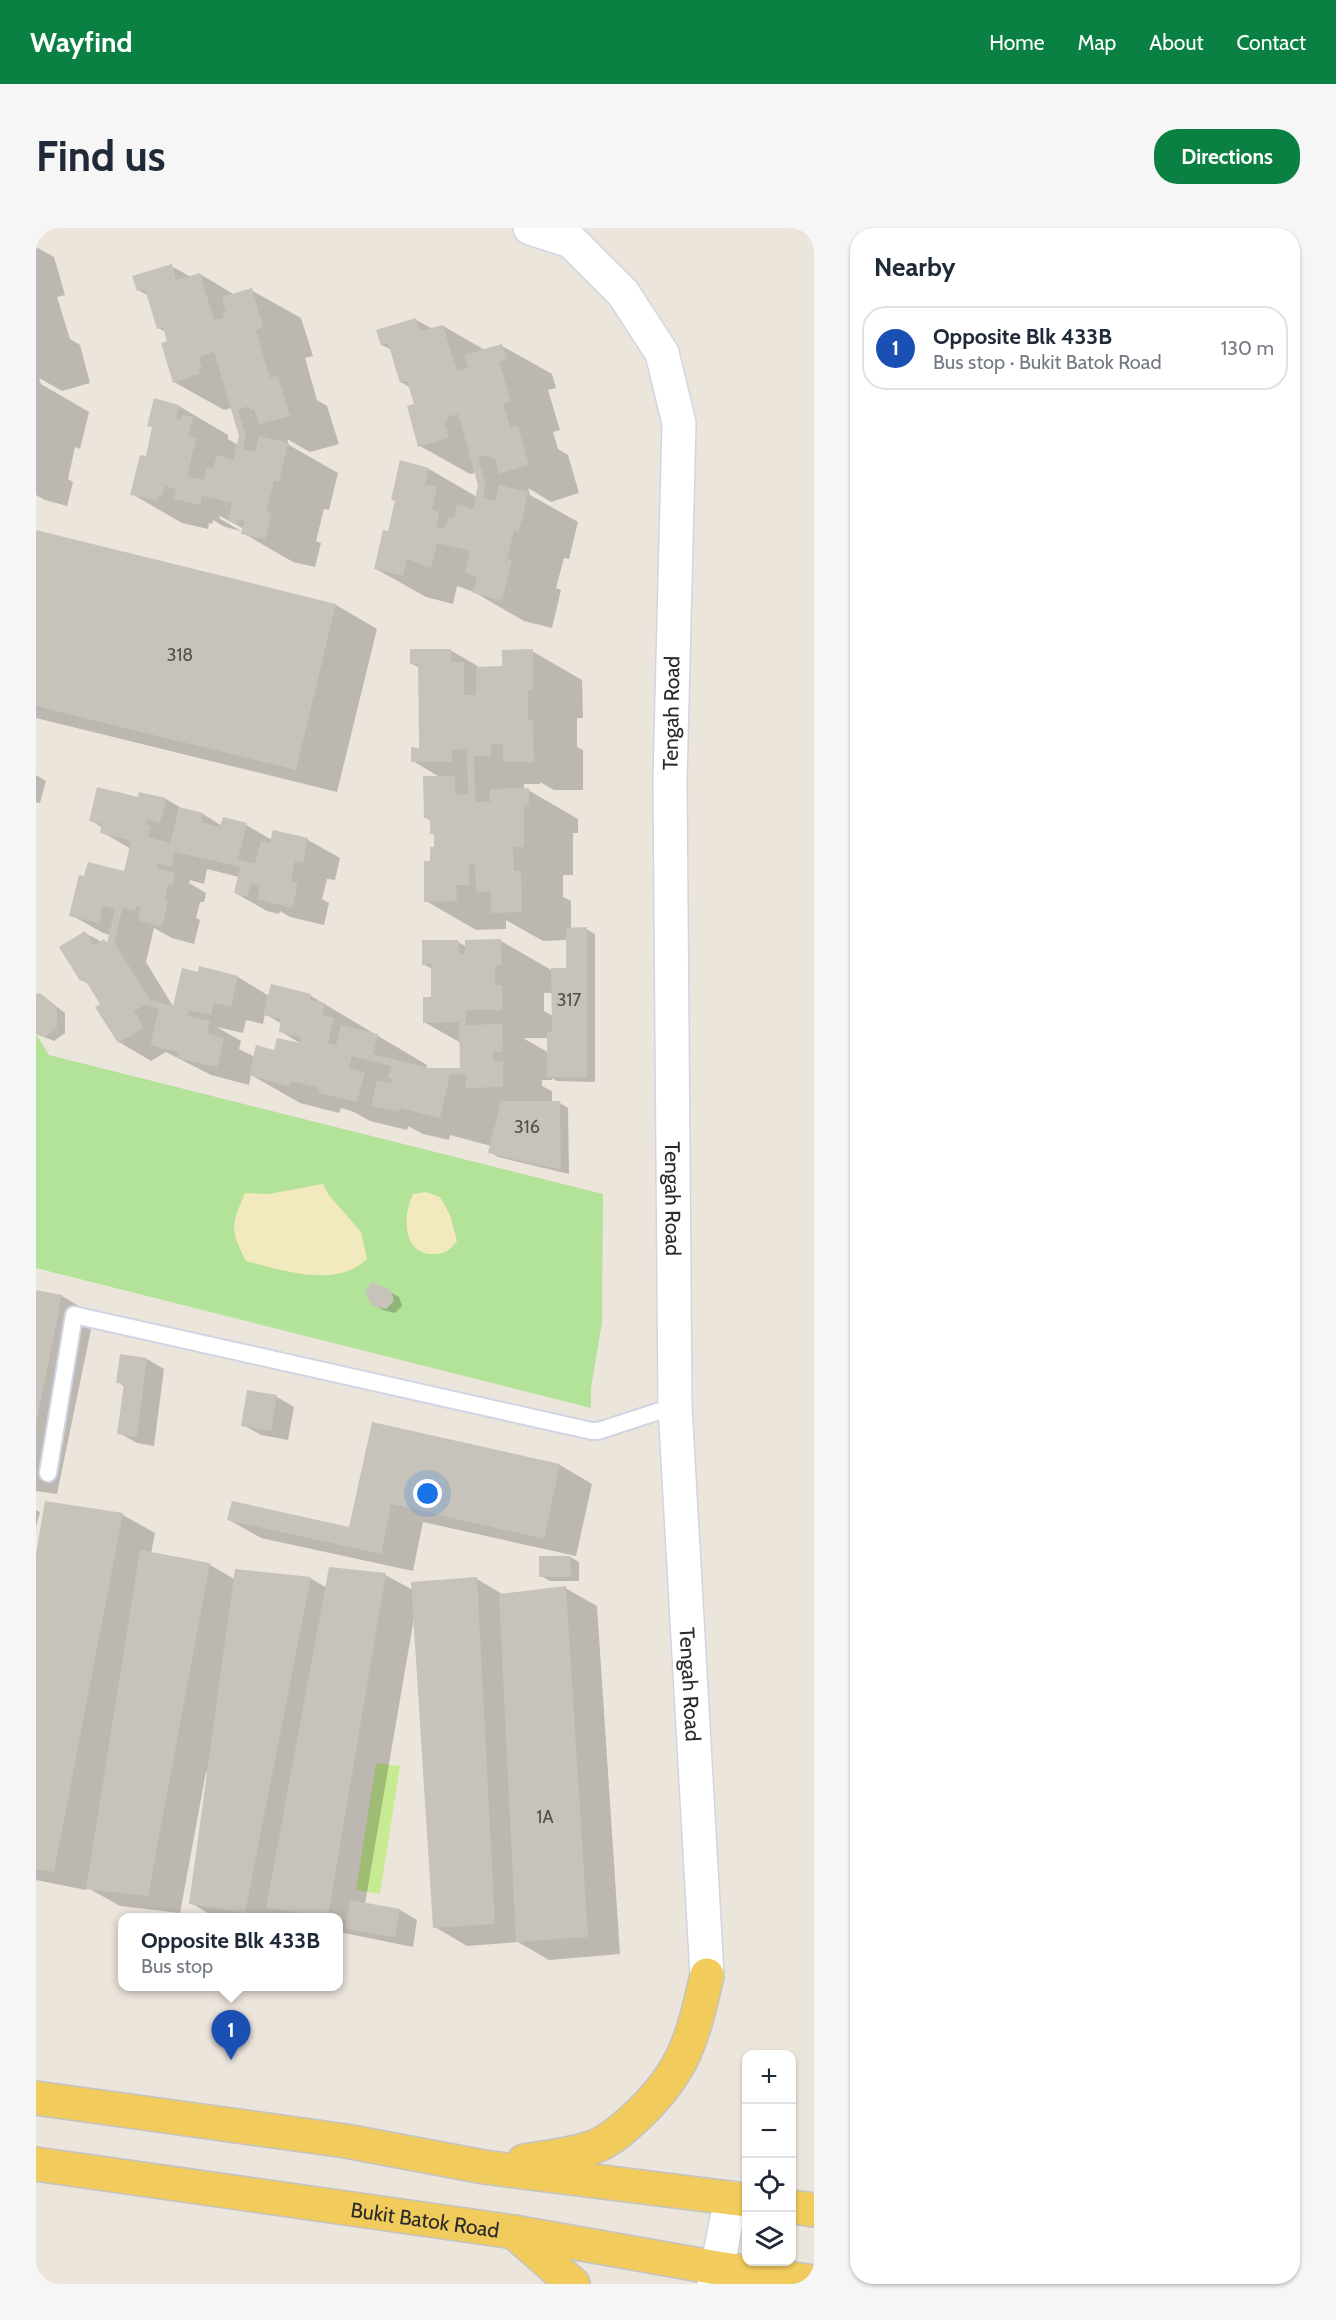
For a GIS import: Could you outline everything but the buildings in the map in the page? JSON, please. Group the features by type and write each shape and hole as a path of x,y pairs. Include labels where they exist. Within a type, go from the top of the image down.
{"main road":[{"name":"Tengah Road","path":"484,2167 566,2154 597,2145 625,2127 657,2097 679,2066 694,2028 707,1975 675,1406 670,780 679,423 663,353 623,293 571,241 530,228"},
{"path":"36,2098 346,2141 484,2167 739,2199 734,2274"},
{"name":"Bukit Batok Road","path":"36,2164 514,2232 734,2274 814,2282"},
{"path":"796,2207 814,2210"},
{"path":"514,2232 573,2284"}],"lane":[{"path":"48,1473 74,1315 592,1431 675,1406"}],"green space":[{"path":"36,1034 49,1055 603,1194 602,1323 591,1388 591,1408 36,1268"},
{"path":"376,1763 400,1766 380,1894 356,1890"}],"sand":[{"path":"323,1184 328,1194 361,1232 367,1259 354,1268 325,1275 308,1275 246,1261 237,1242 234,1227 245,1193 269,1194"},
{"path":"426,1192 440,1197 450,1215 457,1241 443,1253 429,1254 420,1251 409,1238 407,1220 410,1202 413,1194"}],"place":[{"name":"Opposite Blk 433B","path":"231,2060"}]}
